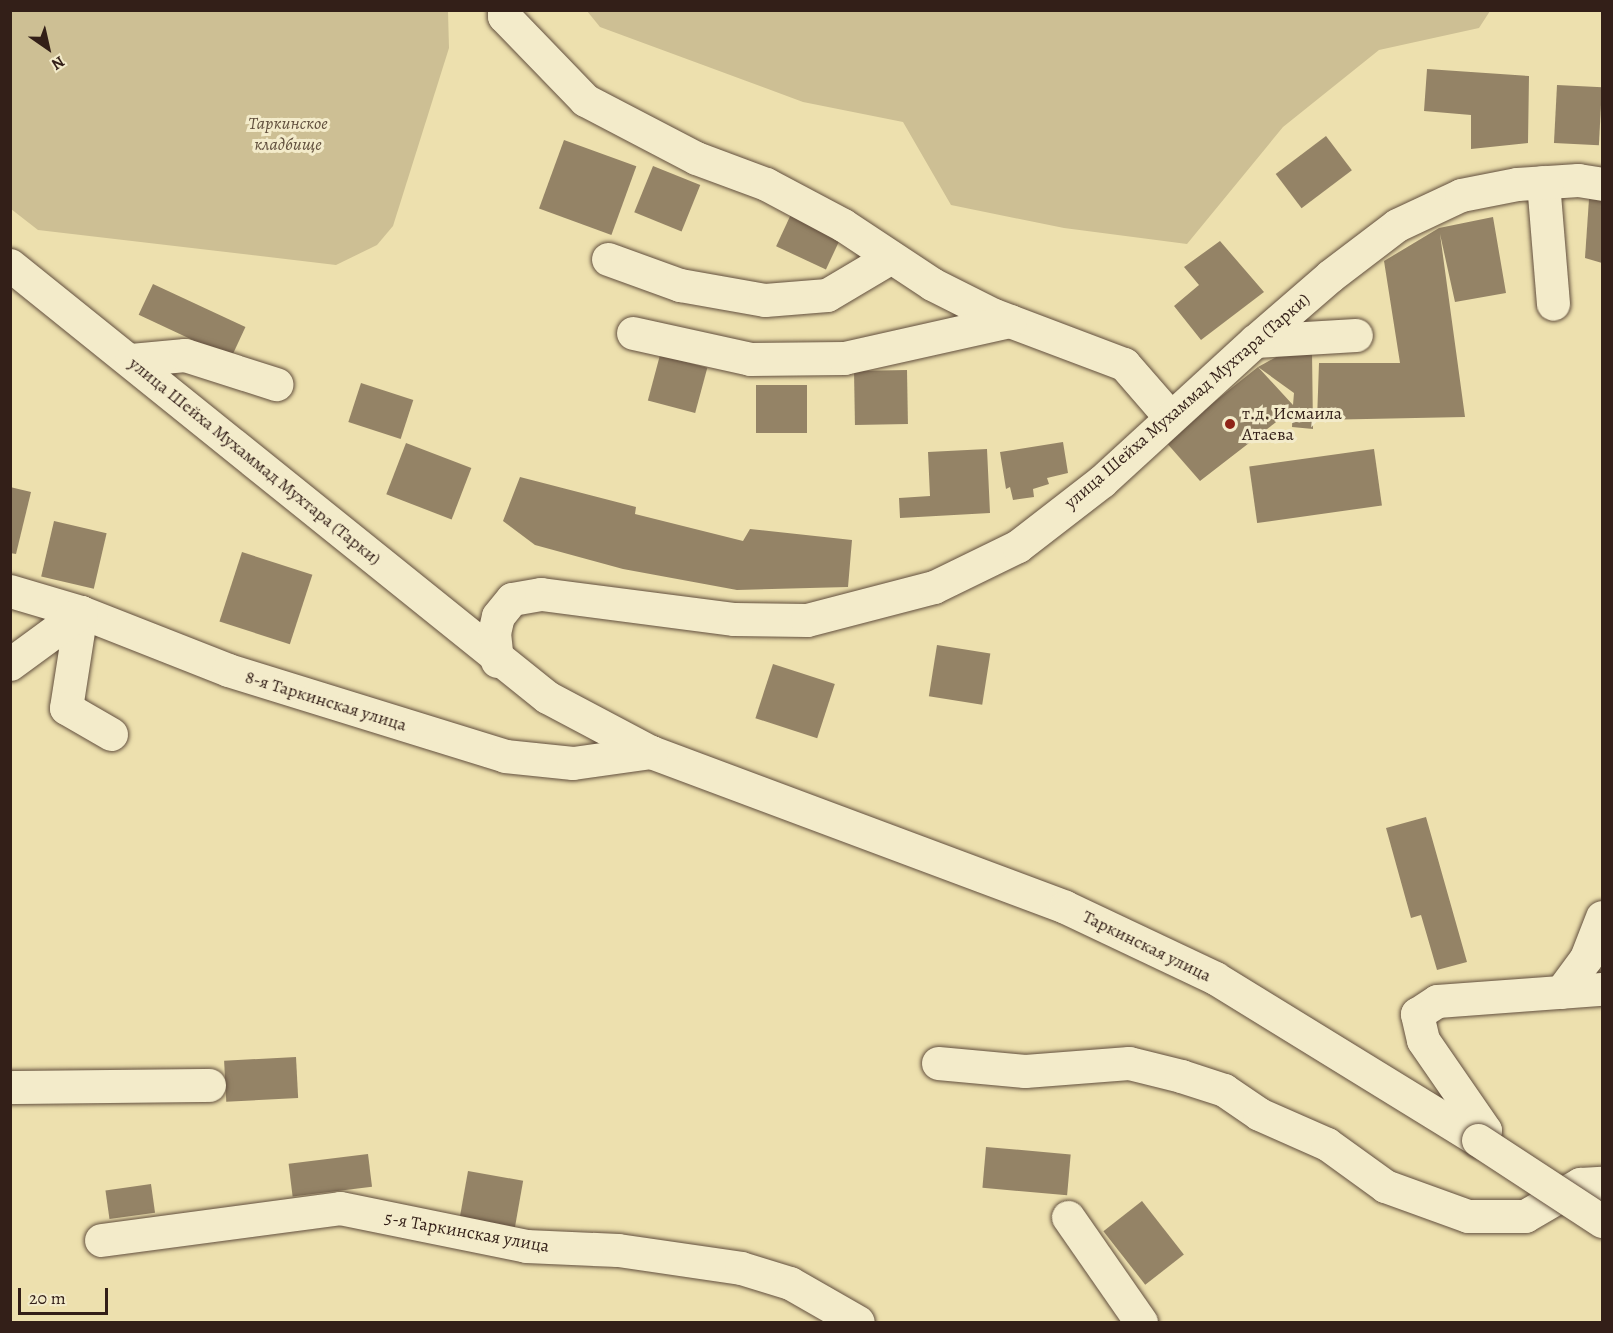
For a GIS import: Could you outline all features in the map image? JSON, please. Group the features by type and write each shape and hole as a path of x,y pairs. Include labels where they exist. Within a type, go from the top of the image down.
{"street":[{"path":"504,10 504,16 585,100 696,159 766,184 843,225 932,284 1010,321 1124,364 1170,417"},
{"name":"улица Шейха Мухаммад Мухтара (Тарки)","path":"497,661 494,633 498,616 512,599 541,594 715,617 807,620 934,588 1018,546 1102,481 1170,417 1329,276 1397,225 1461,195 1543,182 1578,180 1602,184"},
{"path":"1543,182 1553,304"},
{"path":"608,259 680,285 765,300 827,295 891,257"},
{"name":"улица Шейха Мухаммад Мухтара (Тарки)","path":"10,265 131,360 497,661 546,698 651,753"},
{"path":"633,333 750,359 844,358 1010,321"},
{"path":"1255,341 1356,334"},
{"path":"131,360 185,355 276,384"},
{"name":"8-я Таркинская улица","path":"10,591 81,612 228,670 505,756 573,763 651,753"},
{"path":"10,664 81,612"},
{"path":"81,612 66,708 111,734"},
{"name":"Таркинская улица","path":"651,753 1065,907 1215,978 1478,1140 1602,1221"},
{"path":"1561,992 1586,958 1602,917"},
{"path":"1478,1140 1485,1130 1423,1040 1417,1014 1437,1001 1602,989"},
{"path":"938,1063 1025,1071 1129,1063 1181,1076 1224,1090 1259,1114 1328,1144 1385,1186 1468,1216 1525,1216 1580,1184 1602,1183"},
{"path":"10,1087 209,1085"},
{"name":"5-я Таркинская улица","path":"100,1240 340,1208 526,1246 618,1250 741,1268 790,1283 858,1323"},
{"path":"1068,1217 1141,1323"}],"green space":[{"name":"Таркинское кладбище","path":"10,11 448,11 449,48 393,226 377,245 336,265 38,230 11,209"},
{"path":"587,11 1490,11 1479,28 1379,50 1283,127 1187,244 1064,228 951,205 903,122 803,102 600,27"}],"building":[{"path":"1427,69 1529,76 1528,143 1471,149 1471,115 1424,111"},
{"path":"1557,85 1602,87 1599,145 1554,143"},
{"path":"1326,136 1352,170 1302,208 1276,174"},
{"path":"564,140 636,166 611,235 539,209"},
{"path":"653,166 700,185 682,231 634,212"},
{"path":"1589,199 1602,201 1602,263 1585,258"},
{"path":"793,210 843,233 826,269 776,246"},
{"path":"1493,217 1506,293 1455,302 1440,234 1465,417 1317,420 1319,363 1400,363 1384,261 1439,228"},
{"path":"1220,241 1264,292 1201,340 1174,306 1199,285 1184,267"},
{"path":"153,284 245,327 231,358 139,315"},
{"name":"т.д. Исмаила Атаева","path":"1291,349 1312,351 1313,429 1292,427 1293,409 1200,481 1165,441 1258,367","holes":["1258,367 1294,393 1293,405"]},
{"path":"660,355 707,368 695,413 648,400"},
{"path":"907,370 908,424 855,425 854,371"},
{"path":"361,383 413,400 401,439 348,422"},
{"path":"756,385 807,385 807,433 756,433"},
{"path":"1063,442 1068,473 1047,478 1049,484 1033,489 1034,497 1013,500 1010,487 1006,489 1000,452"},
{"path":"406,443 471,468 452,519 386,494"},
{"path":"987,449 990,513 900,518 899,498 930,496 928,452"},
{"path":"1374,449 1382,505 1257,523 1249,467"},
{"path":"520,477 636,507 635,514 743,541 750,529 852,540 848,587 737,590 623,569 535,545 503,521"},
{"path":"10,487 31,492 16,554 10,553"},
{"path":"54,521 107,533 94,589 41,577"},
{"path":"242,552 312,575 290,644 219,621"},
{"path":"937,645 990,653 982,705 929,696"},
{"path":"773,664 835,684 817,738 755,718"},
{"path":"1426,817 1467,962 1437,970 1421,915 1411,918 1386,828"},
{"path":"296,1057 298,1098 226,1102 224,1061"},
{"path":"986,1147 1071,1154 1067,1195 982,1188"},
{"path":"368,1154 372,1187 293,1197 289,1164"},
{"path":"468,1171 523,1181 515,1229 459,1219"},
{"path":"151,1184 155,1213 109,1219 105,1190"},
{"path":"1142,1201 1184,1255 1145,1285 1103,1231"}],"place":[{"name":"т.д. Исмаила Атаева","path":"1230,424"}]}
